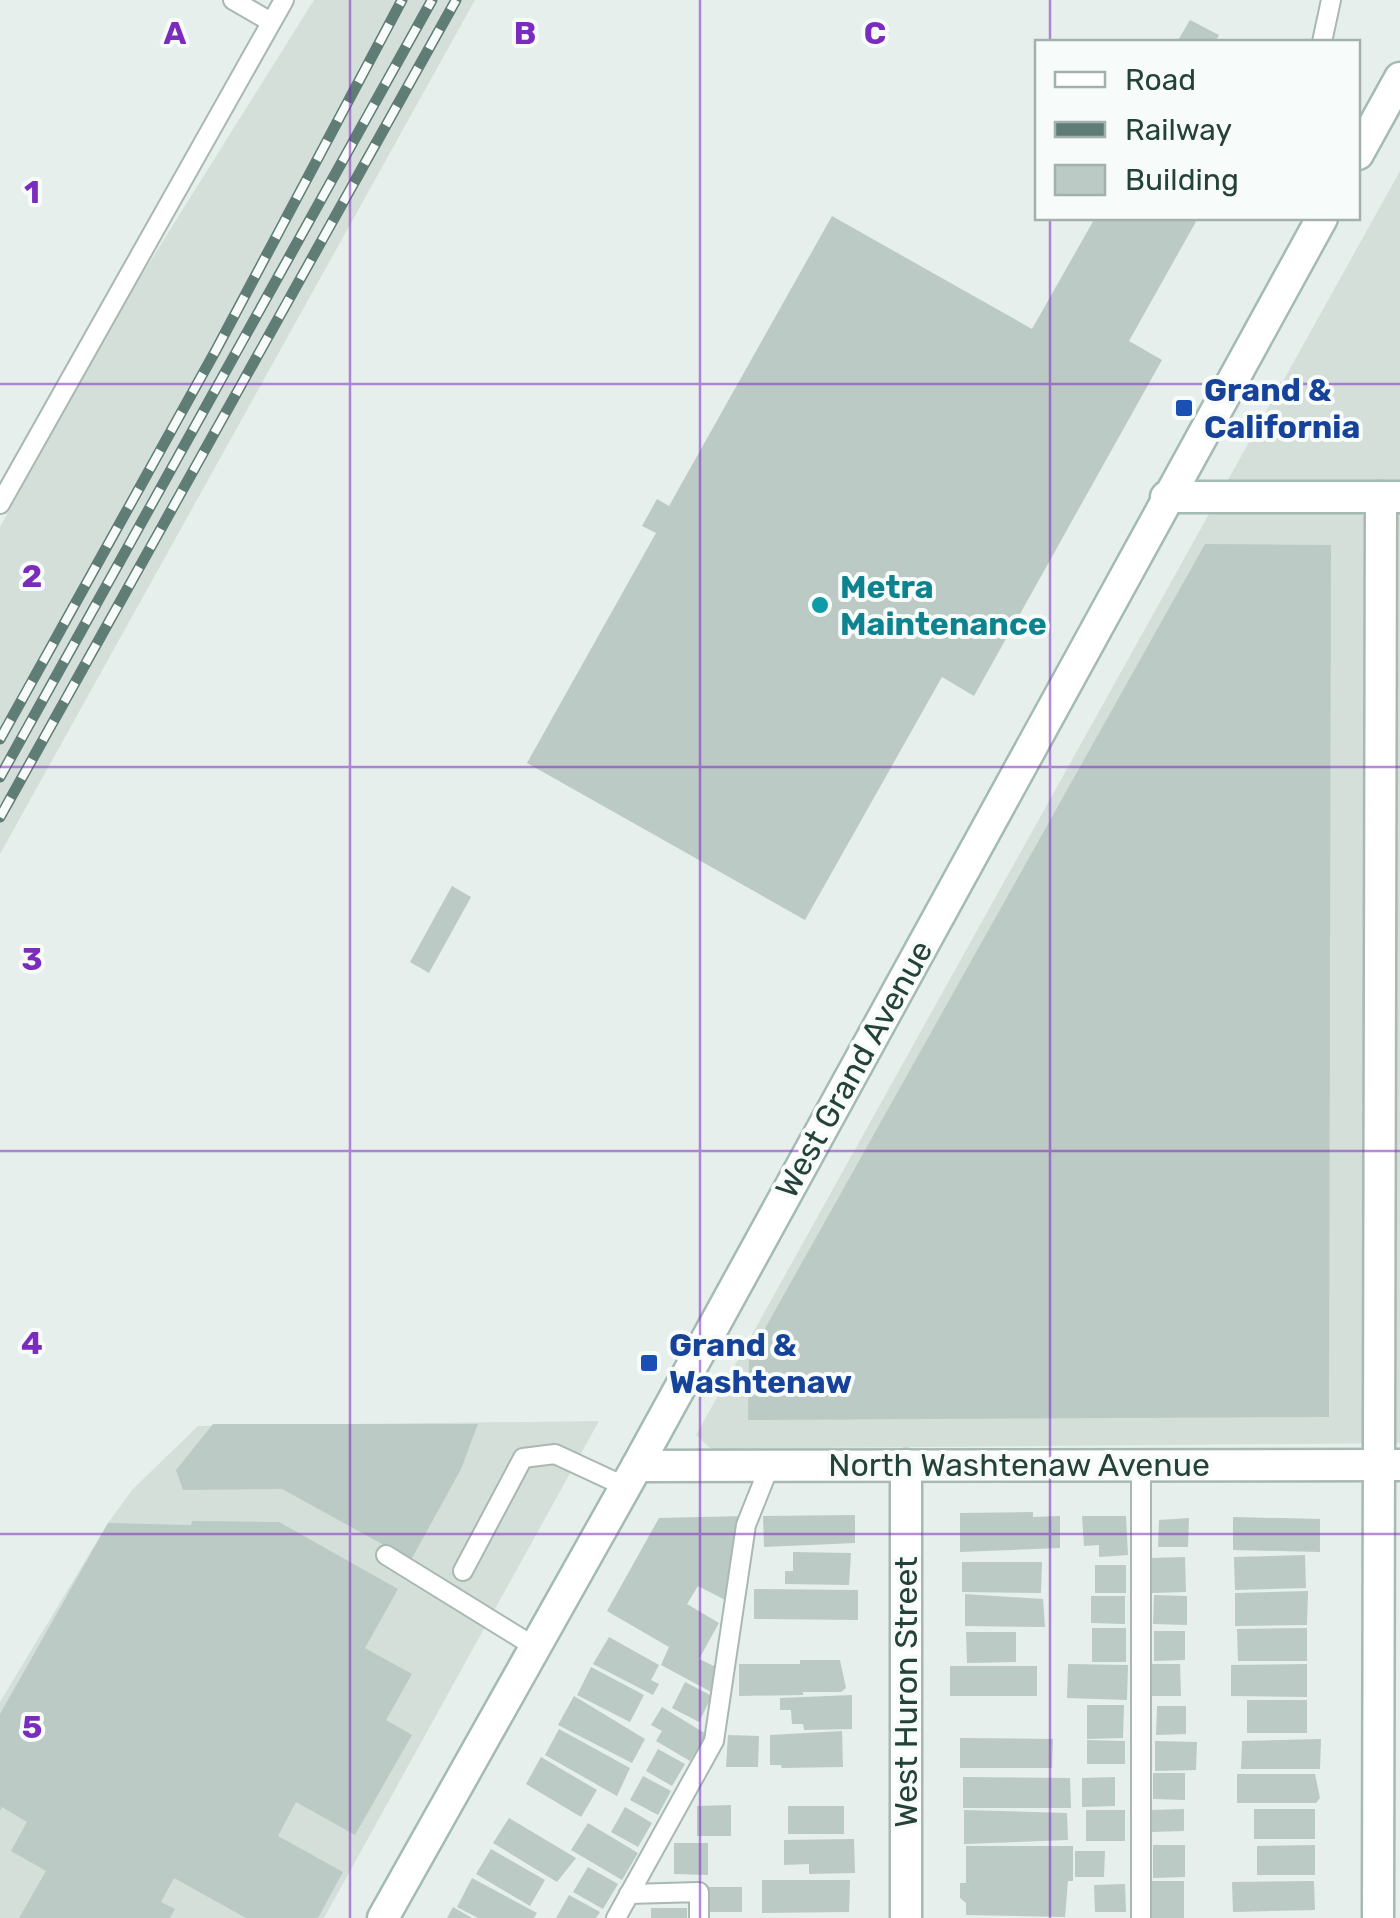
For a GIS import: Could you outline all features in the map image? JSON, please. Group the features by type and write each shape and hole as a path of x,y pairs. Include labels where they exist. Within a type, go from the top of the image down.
{"street":[{"path":"1360,150 1400,78"},
{"name":"West Grand Avenue","path":"383,1918 632,1476 1321,220"},
{"path":"1166,497 1391,497 1389,1465 1378,1918"},
{"name":"North Washtenaw Avenue","path":"632,1476 770,1465 1389,1465"},
{"name":"West Huron Street","path":"906,1466 906,1918"}],"lane":[{"path":"232,0 271,22"},
{"path":"0,504 284,0"},
{"path":"1322,40 1331,0"},
{"path":"463,1571 523,1458 555,1454 632,1476"},
{"path":"616,1918 714,1742 746,1525 770,1465"},
{"path":"1141,1465 1141,1918"},
{"path":"386,1555 536,1647"},
{"path":"630,1894 700,1892 699,1918"}],"shaded area":[{"path":"314,0 475,0 0,854 0,527 116,316"},
{"path":"1400,171 1400,1443 711,1449 696,1435"},
{"path":"599,1421 324,1918 0,1918 0,1702 108,1523 133,1489 198,1426"}],"building":[{"path":"1190,20 1219,35 1216,40 1178,40"},
{"name":"Metra Maintenance","path":"832,216 1032,329 1094,220 1197,220 1129,341 1162,360 974,696 942,677 805,920 527,763 656,533 642,526 657,499 669,506"},
{"path":"1205,544 1331,545 1329,1417 748,1420 749,1357"},
{"path":"452,886 471,897 429,973 410,962"},
{"path":"213,1424 478,1424 461,1469 411,1560 282,1489 183,1490 176,1470"},
{"path":"1033,1512 1033,1517 1060,1516 1060,1548 960,1552 960,1513"},
{"path":"855,1515 855,1543 764,1547 763,1516"},
{"path":"744,1516 729,1602 698,1586 687,1604 719,1623 699,1659 718,1668 713,1693 661,1665 669,1647 607,1611 659,1518"},
{"path":"1082,1516 1126,1516 1128,1555 1099,1557 1099,1545 1084,1546"},
{"path":"1233,1517 1320,1519 1320,1552 1233,1550"},
{"path":"1189,1518 1188,1547 1158,1547 1159,1520"},
{"path":"192,1521 279,1522 398,1589 365,1648 412,1674 386,1720 412,1735 355,1835 296,1802 278,1836 343,1872 318,1918 246,1918 174,1878 161,1902 175,1909 170,1918 19,1918 46,1871 11,1851 27,1822 2,1807 0,1811 0,1714 108,1523 191,1525"},
{"path":"793,1552 851,1553 849,1585 785,1584 785,1571 793,1571"},
{"path":"1305,1555 1306,1588 1235,1590 1234,1557"},
{"path":"1185,1557 1186,1592 1152,1593 1151,1558"},
{"path":"962,1562 1042,1562 1041,1593 962,1592"},
{"path":"1095,1565 1126,1565 1126,1593 1095,1593"},
{"path":"754,1589 858,1590 858,1620 754,1619"},
{"path":"1308,1591 1307,1625 1235,1626 1235,1593"},
{"path":"965,1594 1043,1599 1045,1627 965,1626"},
{"path":"1154,1595 1187,1596 1187,1625 1153,1624"},
{"path":"1091,1596 1125,1596 1125,1624 1091,1623"},
{"path":"1092,1628 1126,1628 1126,1662 1092,1662"},
{"path":"1307,1628 1307,1661 1238,1661 1237,1629"},
{"path":"1154,1631 1185,1631 1185,1660 1154,1661"},
{"path":"966,1632 1016,1632 1016,1662 967,1663"},
{"path":"609,1637 659,1665 651,1680 659,1684 653,1695 593,1664"},
{"path":"800,1660 840,1660 846,1688 841,1692 803,1695 739,1696 739,1664 800,1664"},
{"path":"1068,1664 1128,1665 1127,1700 1067,1698"},
{"path":"1147,1664 1180,1664 1181,1696 1148,1696"},
{"path":"1307,1664 1307,1697 1231,1696 1231,1665"},
{"path":"950,1666 1037,1666 1037,1696 950,1696"},
{"path":"591,1667 644,1695 630,1722 577,1695"},
{"path":"685,1682 712,1696 699,1722 672,1708"},
{"path":"852,1695 852,1729 804,1730 803,1724 792,1724 791,1710 780,1710 780,1698"},
{"path":"574,1696 645,1739 632,1763 558,1725"},
{"path":"1247,1700 1307,1700 1307,1733 1247,1733"},
{"path":"1087,1705 1124,1705 1123,1738 1087,1739"},
{"path":"1157,1706 1186,1706 1186,1734 1156,1735"},
{"path":"662,1707 706,1734 690,1761 656,1741 662,1731 651,1725"},
{"path":"559,1729 630,1768 617,1796 545,1755"},
{"path":"842,1731 843,1767 770,1765 770,1735"},
{"path":"728,1735 759,1736 758,1767 726,1767"},
{"path":"960,1738 1053,1739 1052,1768 960,1768"},
{"path":"1321,1739 1320,1769 1241,1769 1242,1741"},
{"path":"1087,1740 1125,1741 1125,1764 1087,1764"},
{"path":"1155,1741 1197,1742 1196,1770 1155,1771"},
{"path":"658,1749 685,1764 672,1786 646,1771"},
{"path":"541,1757 597,1790 581,1817 526,1784"},
{"path":"1153,1773 1185,1773 1185,1800 1153,1799"},
{"path":"1237,1774 1315,1774 1320,1798 1316,1803 1237,1803"},
{"path":"643,1776 671,1791 658,1815 630,1800"},
{"path":"963,1777 1070,1778 1071,1808 963,1808"},
{"path":"1115,1777 1115,1806 1082,1807 1082,1778"},
{"path":"731,1805 731,1836 697,1836 697,1806"},
{"path":"788,1806 844,1806 844,1834 788,1834"},
{"path":"625,1807 652,1823 638,1847 611,1832"},
{"path":"1184,1809 1184,1831 1151,1832 1151,1810"},
{"path":"1254,1809 1315,1809 1315,1839 1254,1839"},
{"path":"964,1810 1067,1813 1068,1840 964,1844"},
{"path":"1086,1810 1125,1810 1125,1841 1086,1841"},
{"path":"509,1818 576,1858 557,1882 493,1843"},
{"path":"588,1823 638,1853 622,1880 571,1850"},
{"path":"854,1839 855,1873 809,1874 809,1864 784,1865 784,1840"},
{"path":"674,1843 708,1843 708,1875 674,1874"},
{"path":"1153,1845 1185,1845 1185,1877 1153,1878"},
{"path":"1315,1845 1315,1875 1257,1875 1257,1846"},
{"path":"966,1846 1073,1846 1073,1881 1068,1881 1065,1917 966,1915 960,1883 966,1883"},
{"path":"491,1849 545,1880 530,1906 476,1874"},
{"path":"1075,1851 1105,1851 1104,1877 1075,1877"},
{"path":"588,1867 618,1884 603,1909 573,1892"},
{"path":"472,1878 537,1913 534,1918 478,1918 457,1907"},
{"path":"762,1880 850,1880 849,1912 762,1913"},
{"path":"1151,1881 1184,1881 1184,1918 1151,1918"},
{"path":"1314,1881 1315,1910 1233,1912 1232,1882"},
{"path":"1125,1884 1126,1912 1095,1912 1094,1885"},
{"path":"708,1887 742,1887 742,1912 709,1912"},
{"path":"569,1895 600,1912 596,1918 556,1918"},
{"path":"453,1907 472,1918 447,1918"},
{"path":"651,1908 687,1908 687,1918 651,1918"}],"railway":[{"path":"0,739 216,350 402,0"},
{"path":"0,777 432,0"},
{"path":"0,817 456,0"}],"place":[{"name":"Grand & California","path":"1184,408"},
{"name":"Metra Maintenance","path":"820,605"},
{"name":"Grand & Washtenaw","path":"649,1363"}]}
